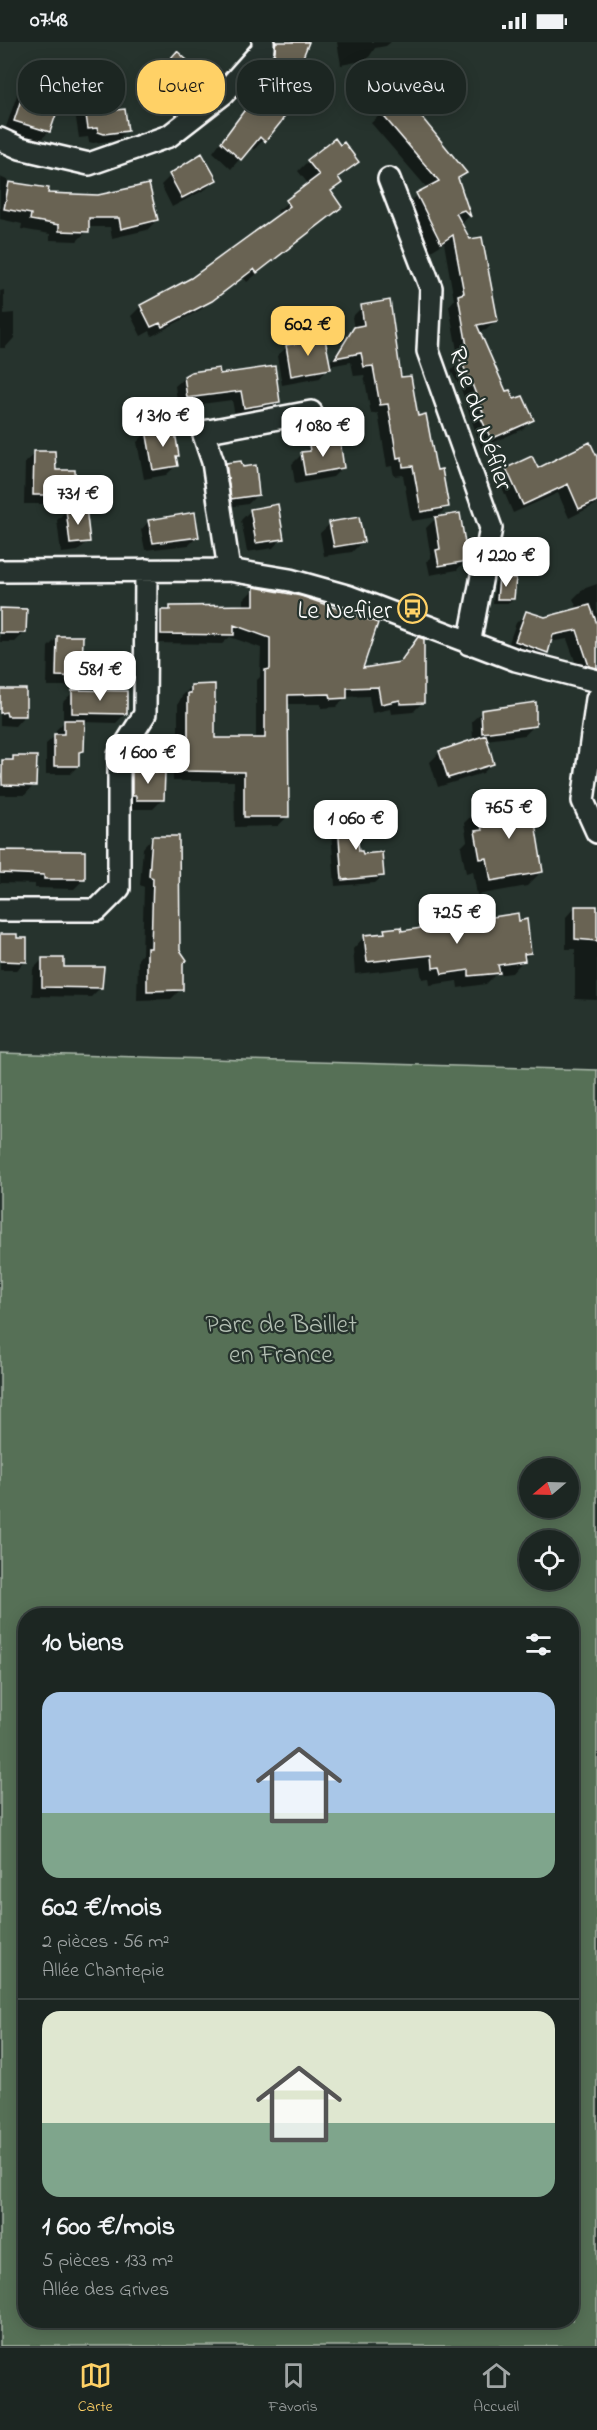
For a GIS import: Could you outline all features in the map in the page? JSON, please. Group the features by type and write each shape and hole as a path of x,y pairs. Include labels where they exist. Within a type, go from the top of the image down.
{"street":[{"path":"0,140 20,148 89,164 169,136 223,94 263,49 264,42"},
{"name":"Rue du Néflier","path":"389,179 431,288 428,351 491,528 468,644"},
{"path":"229,570 213,462 203,432 311,412"},
{"path":"0,910 97,910 119,888 118,755 145,714 146,570"},
{"path":"0,571 229,570 290,580 347,596 468,644 542,669 597,681"},
{"path":"597,699 583,801 597,832"}],"green space":[{"name":"Parc de Baillet en France","path":"0,1053 597,1070 597,2346 0,2346"}],"building":[{"path":"276,42 309,42 302,60 274,60 272,58"},
{"path":"177,51 187,60 169,60"},
{"path":"18,109 18,114 56,114 50,132 14,121"},
{"path":"125,109 128,131 104,134 98,132 97,128 88,129 86,114 125,114"},
{"path":"242,114 286,114 265,142 260,137 241,160 221,142"},
{"path":"382,114 419,114 467,173 458,178 471,217 464,210 456,213 470,239 482,237 498,321 477,325 506,391 510,390 514,399 523,396 534,420 491,439 480,416 484,415 470,379 460,360 467,358 468,352 458,295 464,293 453,235 441,243 416,193 439,181"},
{"path":"335,138 340,145 344,142 359,162 338,177 342,183 331,191 342,207 257,273 254,269 212,301 162,327 160,323 151,327 140,305 191,278 290,206 286,200 319,175 307,160"},
{"path":"202,153 217,180 182,198 169,174"},
{"path":"9,182 49,188 48,193 98,195 149,184 158,220 121,229 119,218 89,218 89,232 59,231 59,225 30,220 31,214 4,209"},
{"path":"390,300 401,377 411,376 418,416 426,414 435,462 437,470 442,469 449,507 421,512 413,466 403,467 402,457 397,458 388,404 380,405 373,366 364,367 361,353 335,358 354,327 364,325 361,305"},
{"path":"325,339 331,369 291,376 286,345"},
{"path":"275,366 280,402 244,408 241,391 187,398 184,376 191,372 219,368 220,374"},
{"path":"174,426 179,456 176,456 178,466 153,470 146,430"},
{"path":"340,440 344,468 305,475 301,452 310,451 309,445"},
{"path":"590,442 597,457 597,501 579,509 568,484 523,505 506,468 532,456 538,468"},
{"path":"34,451 55,451 56,470 75,470 76,495 33,495"},
{"path":"241,461 243,467 256,465 259,495 231,499 226,463"},
{"path":"278,504 284,539 256,543 250,509"},
{"path":"86,507 90,542 70,544 66,509"},
{"path":"195,512 199,537 153,543 148,520"},
{"path":"460,513 468,561 439,566 436,550 440,549 435,517"},
{"path":"359,517 364,542 334,547 329,522"},
{"path":"499,577 516,578 514,599 497,599"},
{"path":"254,587 301,596 378,623 363,668 400,662 418,637 424,639 424,703 400,704 400,700 381,704 378,687 347,688 347,698 331,699 330,694 288,695 289,817 244,817 244,772 182,771 182,745 188,745 188,693 191,693 191,685 215,684 215,738 265,738 265,670 270,669 270,638 234,625 234,635 161,634 161,610 170,610 170,606 254,605"},
{"path":"590,605 597,624 597,668 589,666 577,630 553,635 548,653 515,641 526,611 545,617"},
{"path":"0,608 27,609 26,633 0,633"},
{"path":"57,636 83,636 82,677 56,676"},
{"path":"0,689 26,689 26,716 7,716 6,712 0,713"},
{"path":"72,690 127,691 127,714 72,713"},
{"path":"536,702 536,726 482,733 481,710"},
{"path":"64,720 85,720 84,751 79,752 79,766 54,766 54,734 64,734"},
{"path":"486,735 494,764 448,778 439,751"},
{"path":"13,756 37,756 36,786 2,785 2,760 13,760"},
{"path":"132,771 165,772 164,800 136,800 136,796 132,796"},
{"path":"531,798 543,872 491,881 487,858 480,859 475,831 482,830 478,807"},
{"path":"354,808 359,851 363,854 382,852 384,876 342,880 337,810"},
{"path":"152,836 179,836 180,950 187,960 183,963 183,990 147,991 147,948 151,948 153,878 149,876"},
{"path":"0,850 85,851 85,879 44,879 44,875 0,873"},
{"path":"575,906 597,906 597,941 575,939"},
{"path":"518,913 519,921 527,919 531,953 524,954 525,961 498,965 500,973 469,976 469,970 442,974 440,967 433,968 432,955 367,962 364,935 385,933 384,929 401,927 402,931"},
{"path":"0,934 17,934 17,938 27,938 27,962 0,961"},
{"path":"42,958 64,958 64,967 104,967 102,988 42,987"}],"place":[{"name":"Le Neflier","path":"413,609"}]}
